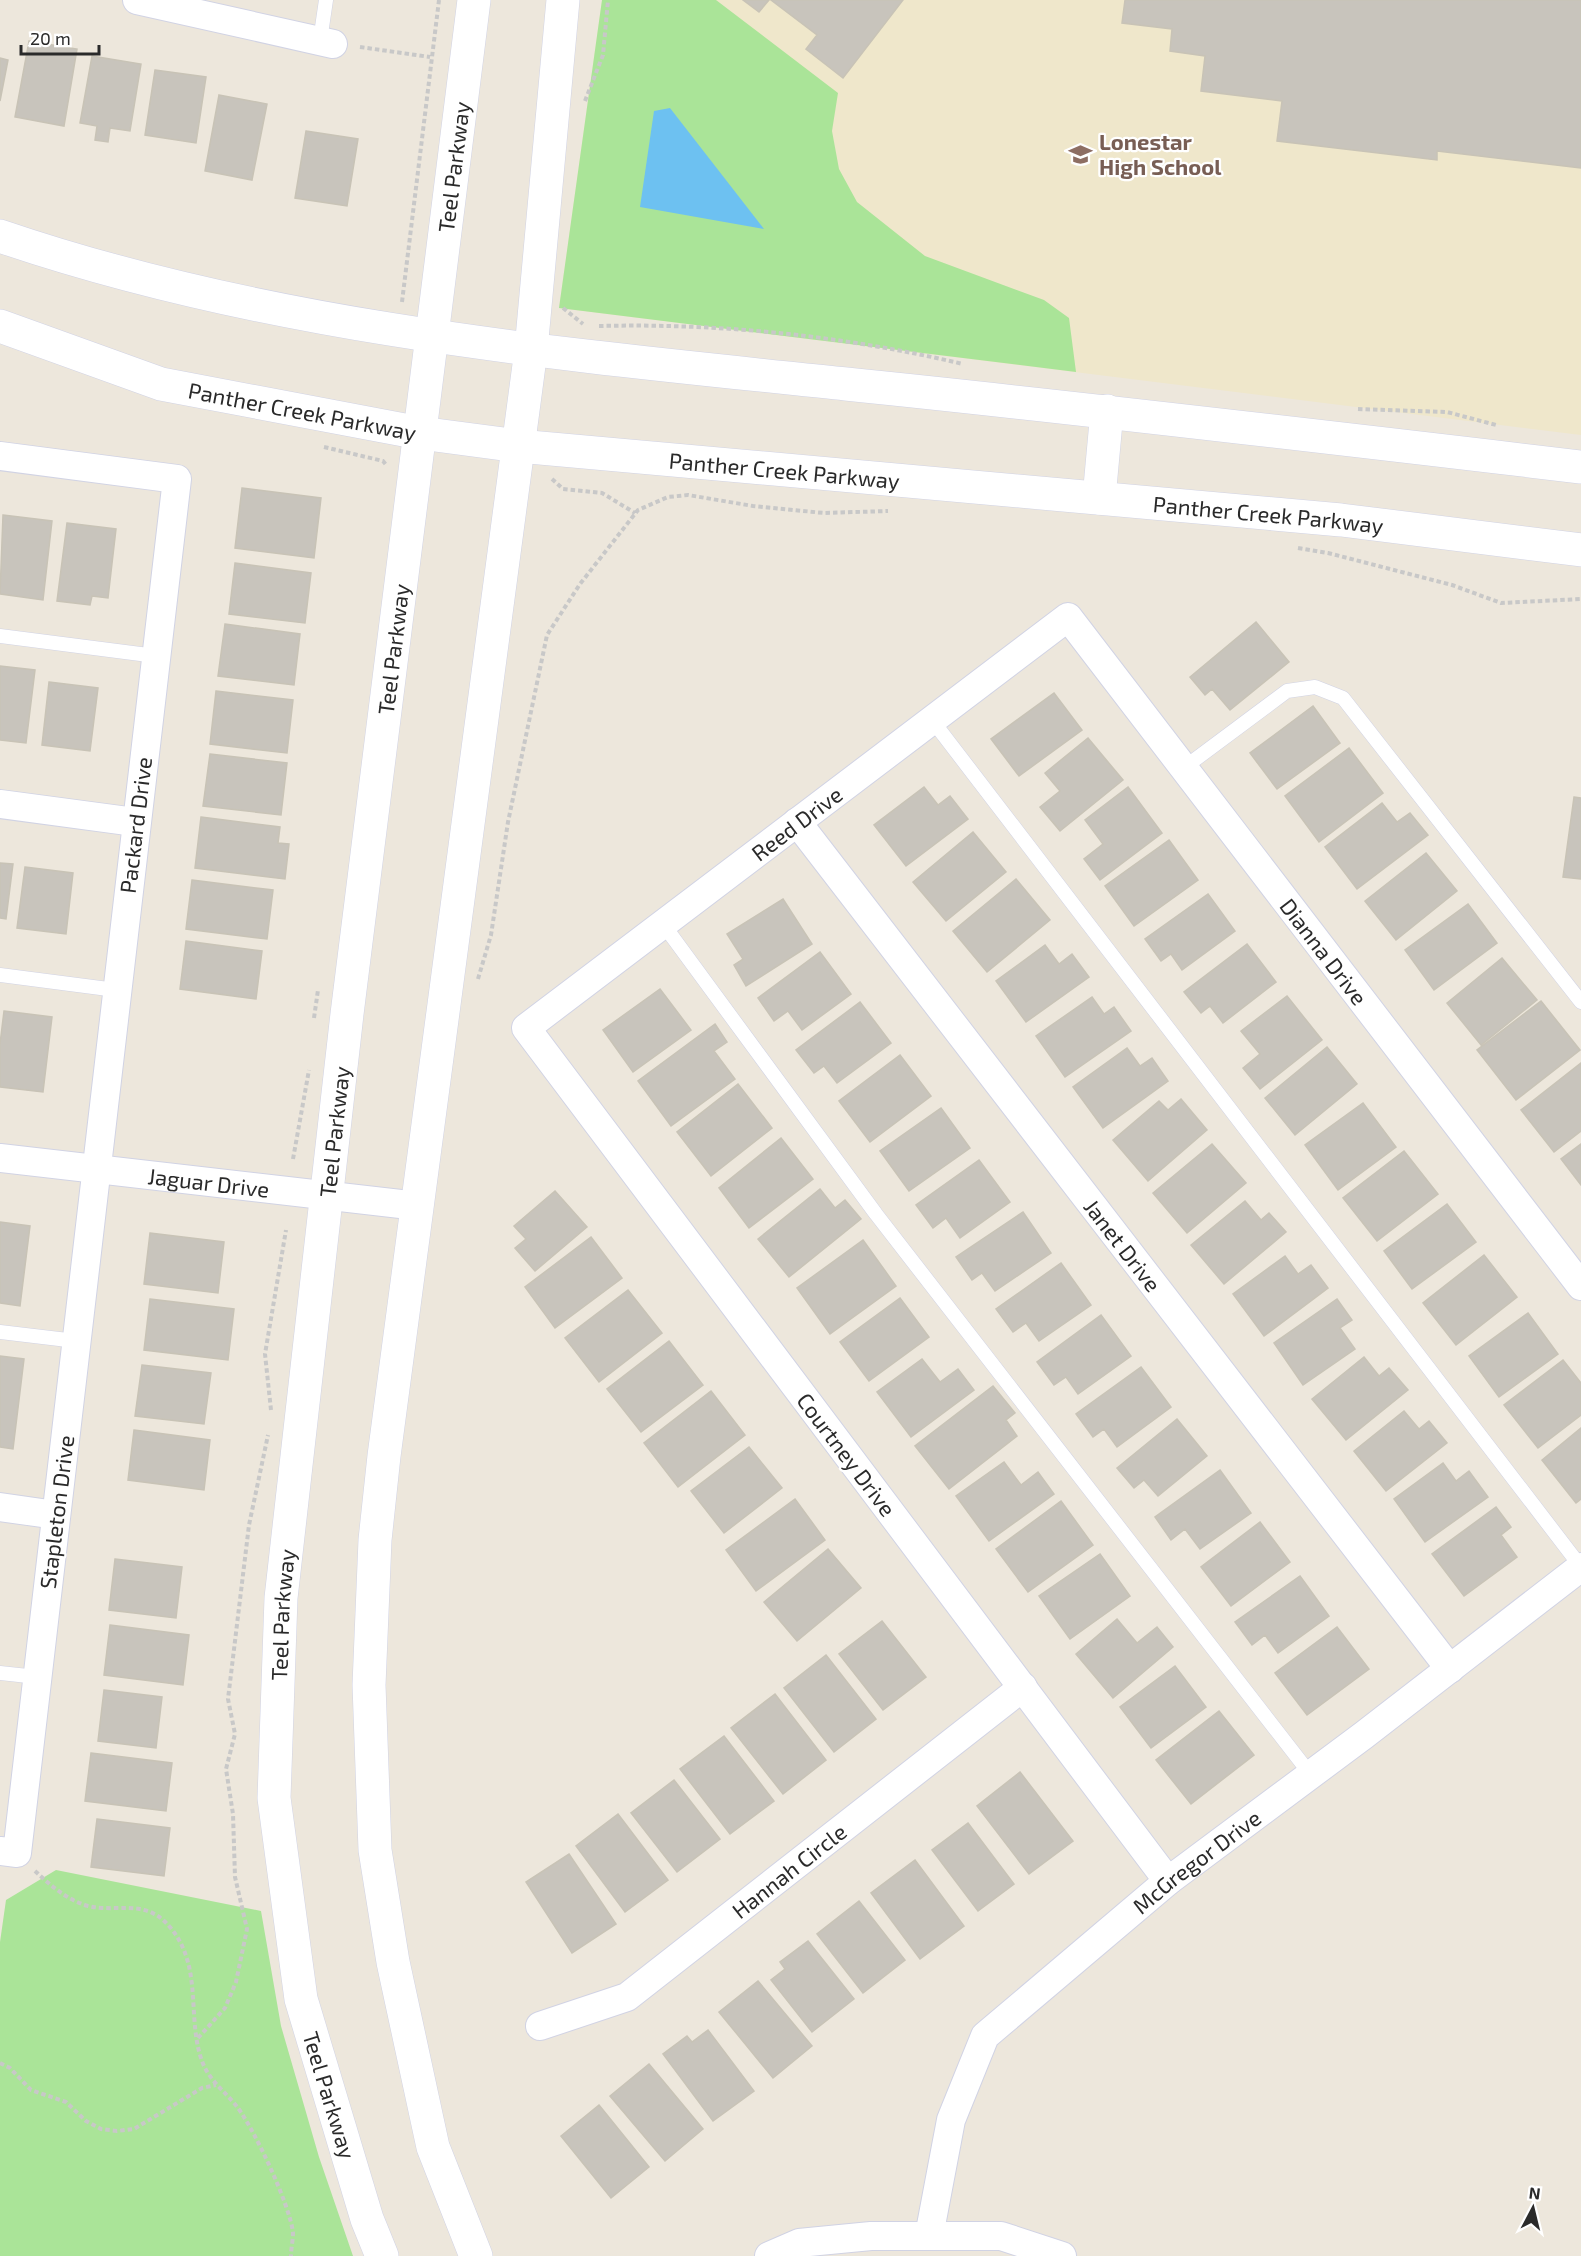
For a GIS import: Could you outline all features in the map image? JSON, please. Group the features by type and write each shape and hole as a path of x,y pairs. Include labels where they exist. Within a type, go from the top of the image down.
{"main road":[{"name":"Teel Parkway","path":"382,2256 367,2219 301,1999 274,1798 281,1598 327,1195 474,0"},
{"path":"476,2256 433,2147 393,1962 375,1850 369,1686 375,1540 531,350 563,0"},
{"path":"0,236 76,262 237,301 325,319 432,336 531,350 1107,411 1581,467"},
{"name":"Panther Creek Parkway","path":"0,326 161,384 420,433 518,446 1341,520 1581,550"},
{"path":"1099,498 1107,411"}],"street":[{"path":"136,0 327,42"},
{"name":"Packard Drive","path":"0,456 177,479 95,1171"},
{"name":"Reed Drive","path":"526,1028 1068,617"},
{"name":"Dianna Drive","path":"1068,617 1581,1286"},
{"path":"0,804 135,822"},
{"name":"Janet Drive","path":"797,822 1450,1669"},
{"name":"Courtney Drive","path":"526,1028 1168,1881"},
{"name":"Jaguar Drive","path":"0,1158 95,1171 418,1206"},
{"name":"Stapleton Drive","path":"8,1852 37,1677 95,1171"},
{"path":"0,1507 56,1515"},
{"name":"McGregor Drive","path":"929,2236 951,2120 985,2036 1168,1881 1311,1775 1581,1567"},
{"name":"Hannah Circle","path":"540,2026 627,1997 1023,1687"},
{"path":"769,2256 799,2243 871,2236 1001,2236 1062,2256"}],"lane":[{"path":"326,0 327,42"},
{"path":"0,636 156,656"},
{"path":"1185,767 1287,691 1315,687 1343,698 1581,1002"},
{"path":"932,720 1581,1567"},
{"path":"663,924 876,1214 1311,1775"},
{"path":"0,975 116,990"},
{"path":"0,1332 76,1341"},
{"path":"0,1673 37,1677"}],"path":[{"path":"401,309 430,57 440,0"},
{"path":"327,42 430,57"},
{"path":"570,316 580,324 598,326 713,326 868,343 973,367"},
{"path":"1351,409 1447,412 1504,426"},
{"path":"552,478 563,489 602,493 635,513"},
{"path":"476,985 484,966 491,935 508,822 547,635 580,584 635,513 668,497 688,495 753,506 824,513 891,511"},
{"path":"1295,548 1328,553 1452,585 1501,603 1581,599"},
{"path":"271,1414 265,1354 286,1230"},
{"path":"198,2038 225,2008 244,1954 247,1929 235,1877 233,1814 226,1769 235,1734 228,1699 249,1525 269,1425"},
{"path":"8,1852 55,1890 87,1906 131,1906 152,1912 168,1925 180,1942 192,1972 202,2061 216,2085 239,2109 278,2182 293,2234 291,2256"},
{"path":"0,2063 10,2068 31,2090 66,2102 86,2121 101,2129 117,2131 134,2129 202,2088 216,2085"}],"shaded area":[{"name":"Lonestar High School","path":"602,0 1581,0 1581,435 559,308"}],"green space":[{"path":"602,0 716,0 838,93 832,131 839,169 857,202 925,256 1044,300 1069,318 1076,372 559,308"},
{"path":"56,1870 261,1911 281,2026 319,2157 353,2256 0,2256 0,1942 6,1900"}],"water":[{"path":"670,108 764,229 640,207 654,111"}],"building":[{"path":"743,0 769,0 759,12"},
{"path":"771,0 903,0 843,78 806,49 817,35"},
{"path":"1125,0 1581,0 1581,168 1437,151 1437,160 1277,141 1282,101 1201,91 1205,56 1170,51 1172,29 1122,23"},
{"path":"29,41 77,49 64,126 15,117"},
{"path":"92,56 141,64 130,131 110,128 108,142 95,140 97,126 80,123"},
{"path":"0,58 8,60 0,101"},
{"path":"155,70 206,77 196,143 145,135"},
{"path":"219,95 267,104 252,180 205,171"},
{"path":"306,131 358,139 347,206 295,198"},
{"path":"242,488 321,498 314,558 235,548"},
{"path":"3,515 52,521 43,600 0,594"},
{"path":"67,523 116,529 108,598 92,596 90,605 57,601"},
{"path":"235,563 311,573 305,623 229,614"},
{"path":"1256,622 1289,662 1230,710 1212,689 1205,695 1190,677"},
{"path":"225,624 300,634 294,685 218,676"},
{"path":"0,666 35,670 26,743 0,740"},
{"path":"49,682 98,688 90,751 42,745"},
{"path":"216,691 293,700 287,753 210,744"},
{"path":"1054,693 1082,730 1019,776 991,739"},
{"path":"1313,706 1340,743 1277,789 1250,753"},
{"path":"1088,738 1123,780 1060,831 1040,807 1060,791 1045,773"},
{"path":"1349,748 1383,793 1319,842 1285,796"},
{"path":"210,754 287,763 281,815 203,806"},
{"path":"924,787 938,805 950,796 968,819 906,866 874,825"},
{"path":"1128,787 1162,833 1100,880 1084,859 1103,844 1085,820"},
{"path":"1574,797 1581,798 1581,879 1563,877"},
{"path":"1382,803 1397,822 1410,813 1428,835 1357,889 1325,847"},
{"path":"201,817 280,827 278,843 289,844 285,879 195,868"},
{"path":"973,832 1006,872 946,921 913,882"},
{"path":"1169,840 1198,880 1134,926 1105,886"},
{"path":"1426,853 1457,891 1396,940 1365,901"},
{"path":"0,863 13,864 6,919 0,918"},
{"path":"25,867 73,873 66,934 17,928"},
{"path":"1016,879 1050,920 987,972 953,931"},
{"path":"192,880 273,890 267,939 186,929"},
{"path":"1208,894 1235,931 1182,970 1171,954 1161,961 1145,939"},
{"path":"783,899 812,944 746,986 734,965 743,959 727,934"},
{"path":"1468,904 1497,943 1434,990 1405,950"},
{"path":"186,941 262,951 256,999 180,989"},
{"path":"1247,944 1276,982 1223,1023 1210,1006 1201,1013 1184,992"},
{"path":"1045,945 1059,964 1072,954 1089,977 1026,1022 996,981"},
{"path":"820,952 851,994 802,1030 788,1011 774,1021 758,998"},
{"path":"1502,958 1537,1000 1481,1045 1447,1003"},
{"path":"660,989 691,1030 633,1072 603,1030"},
{"path":"1287,996 1322,1040 1260,1089 1243,1068 1260,1054 1241,1031"},
{"path":"1092,997 1104,1014 1114,1007 1131,1031 1065,1077 1036,1036"},
{"path":"1541,1001 1580,1050 1516,1100 1477,1050"},
{"path":"860,1002 891,1043 837,1083 824,1066 814,1073 796,1050"},
{"path":"4,1011 52,1017 43,1092 0,1087 0,1044"},
{"path":"715,1024 727,1042 714,1051 735,1079 671,1126 638,1081"},
{"path":"1327,1047 1357,1084 1295,1135 1265,1098"},
{"path":"1127,1048 1140,1066 1152,1058 1168,1081 1103,1128 1073,1087"},
{"path":"900,1055 931,1096 870,1142 839,1101"},
{"path":"1581,1063 1581,1131 1554,1152 1521,1110"},
{"path":"738,1084 772,1128 711,1176 677,1132"},
{"path":"1181,1099 1207,1130 1148,1181 1113,1140 1159,1101 1168,1110"},
{"path":"1363,1103 1396,1147 1338,1190 1305,1145"},
{"path":"941,1108 970,1148 909,1191 880,1151"},
{"path":"781,1138 813,1179 749,1228 719,1188"},
{"path":"1212,1144 1246,1183 1187,1233 1153,1193"},
{"path":"1581,1144 1581,1185 1561,1159"},
{"path":"1404,1151 1438,1194 1377,1241 1343,1198"},
{"path":"979,1160 1010,1202 960,1238 946,1218 933,1228 916,1205"},
{"path":"820,1189 835,1208 845,1200 861,1219 789,1277 758,1239"},
{"path":"555,1191 587,1227 535,1271 515,1248 526,1239 514,1226"},
{"path":"1245,1201 1261,1220 1269,1213 1286,1232 1224,1284 1191,1245"},
{"path":"1447,1204 1476,1242 1412,1289 1384,1251"},
{"path":"1023,1212 1051,1253 995,1291 982,1273 972,1280 956,1257"},
{"path":"0,1222 30,1226 20,1306 0,1303"},
{"path":"150,1233 224,1242 218,1293 144,1284"},
{"path":"591,1237 622,1278 555,1328 525,1287"},
{"path":"863,1240 896,1286 830,1334 797,1288"},
{"path":"1484,1255 1517,1297 1456,1345 1423,1303"},
{"path":"1285,1256 1298,1274 1311,1265 1328,1288 1264,1336 1233,1294"},
{"path":"1061,1263 1091,1305 1039,1341 1026,1323 1013,1332 996,1309"},
{"path":"628,1290 662,1333 599,1382 565,1338"},
{"path":"900,1298 929,1337 869,1381 840,1342"},
{"path":"150,1299 234,1309 228,1360 144,1350"},
{"path":"1337,1299 1352,1320 1340,1328 1355,1349 1303,1385 1274,1343"},
{"path":"1528,1313 1558,1354 1499,1397 1469,1356"},
{"path":"1101,1315 1131,1356 1078,1394 1066,1377 1054,1385 1037,1362"},
{"path":"669,1341 703,1385 641,1432 607,1389"},
{"path":"0,1356 24,1359 13,1449 0,1447"},
{"path":"1364,1357 1379,1376 1389,1368 1408,1390 1346,1440 1312,1399"},
{"path":"922,1359 940,1382 958,1369 974,1390 911,1437 877,1392"},
{"path":"1563,1360 1581,1383 1581,1415 1538,1448 1504,1405"},
{"path":"142,1365 211,1373 204,1424 135,1416"},
{"path":"1141,1367 1171,1407 1117,1447 1104,1429 1093,1437 1076,1414"},
{"path":"993,1386 1015,1413 1006,1420 1017,1436 949,1489 915,1446"},
{"path":"711,1391 745,1435 678,1487 644,1443"},
{"path":"1404,1411 1419,1429 1429,1421 1447,1443 1386,1491 1354,1451"},
{"path":"1177,1419 1207,1456 1158,1496 1144,1480 1134,1488 1117,1468"},
{"path":"1581,1428 1581,1499 1576,1503 1542,1460"},
{"path":"134,1430 210,1440 204,1490 128,1480"},
{"path":"749,1447 782,1488 724,1533 691,1491"},
{"path":"1004,1462 1021,1485 1038,1472 1054,1494 989,1541 956,1496"},
{"path":"1443,1463 1456,1481 1469,1471 1488,1497 1425,1542 1394,1499"},
{"path":"1220,1470 1251,1513 1200,1549 1185,1529 1171,1540 1155,1517"},
{"path":"795,1499 825,1540 756,1591 726,1550"},
{"path":"1061,1501 1093,1545 1028,1592 996,1549"},
{"path":"1496,1507 1511,1527 1501,1535 1517,1557 1464,1596 1432,1554"},
{"path":"1260,1522 1290,1562 1231,1606 1201,1567"},
{"path":"828,1549 861,1588 797,1641 764,1602"},
{"path":"1100,1554 1130,1596 1070,1639 1039,1596"},
{"path":"115,1559 182,1567 176,1618 109,1610"},
{"path":"1300,1576 1329,1616 1278,1653 1265,1635 1252,1645 1235,1622"},
{"path":"1117,1619 1137,1643 1157,1627 1173,1647 1113,1698 1076,1654"},
{"path":"882,1621 926,1677 883,1710 839,1654"},
{"path":"110,1625 189,1635 183,1685 104,1675"},
{"path":"1337,1627 1369,1669 1307,1715 1275,1673"},
{"path":"826,1655 876,1719 834,1752 784,1688"},
{"path":"1175,1666 1206,1707 1151,1748 1120,1707"},
{"path":"104,1690 162,1697 156,1748 98,1741"},
{"path":"775,1694 826,1760 783,1794 731,1728"},
{"path":"1219,1711 1254,1755 1191,1804 1156,1760"},
{"path":"724,1736 774,1801 730,1834 680,1769"},
{"path":"91,1753 172,1763 166,1811 85,1801"},
{"path":"1020,1772 1073,1841 1029,1874 977,1806"},
{"path":"674,1780 720,1839 677,1872 631,1813"},
{"path":"618,1814 668,1880 625,1912 576,1846"},
{"path":"97,1819 170,1828 164,1876 91,1867"},
{"path":"968,1823 1014,1884 978,1911 932,1850"},
{"path":"569,1854 616,1924 572,1953 526,1882"},
{"path":"915,1860 964,1926 920,1959 871,1893"},
{"path":"859,1901 905,1960 863,1993 817,1934"},
{"path":"808,1941 854,1999 812,2032 771,1980 785,1969 780,1962"},
{"path":"758,1981 812,2046 773,2078 719,2012"},
{"path":"708,2030 754,2091 713,2121 663,2054 687,2036 692,2042"},
{"path":"649,2064 703,2129 665,2161 610,2096"},
{"path":"599,2105 649,2167 611,2198 561,2136"}],"place":[{"name":"Lonestar High School","path":"1081,154"}]}
